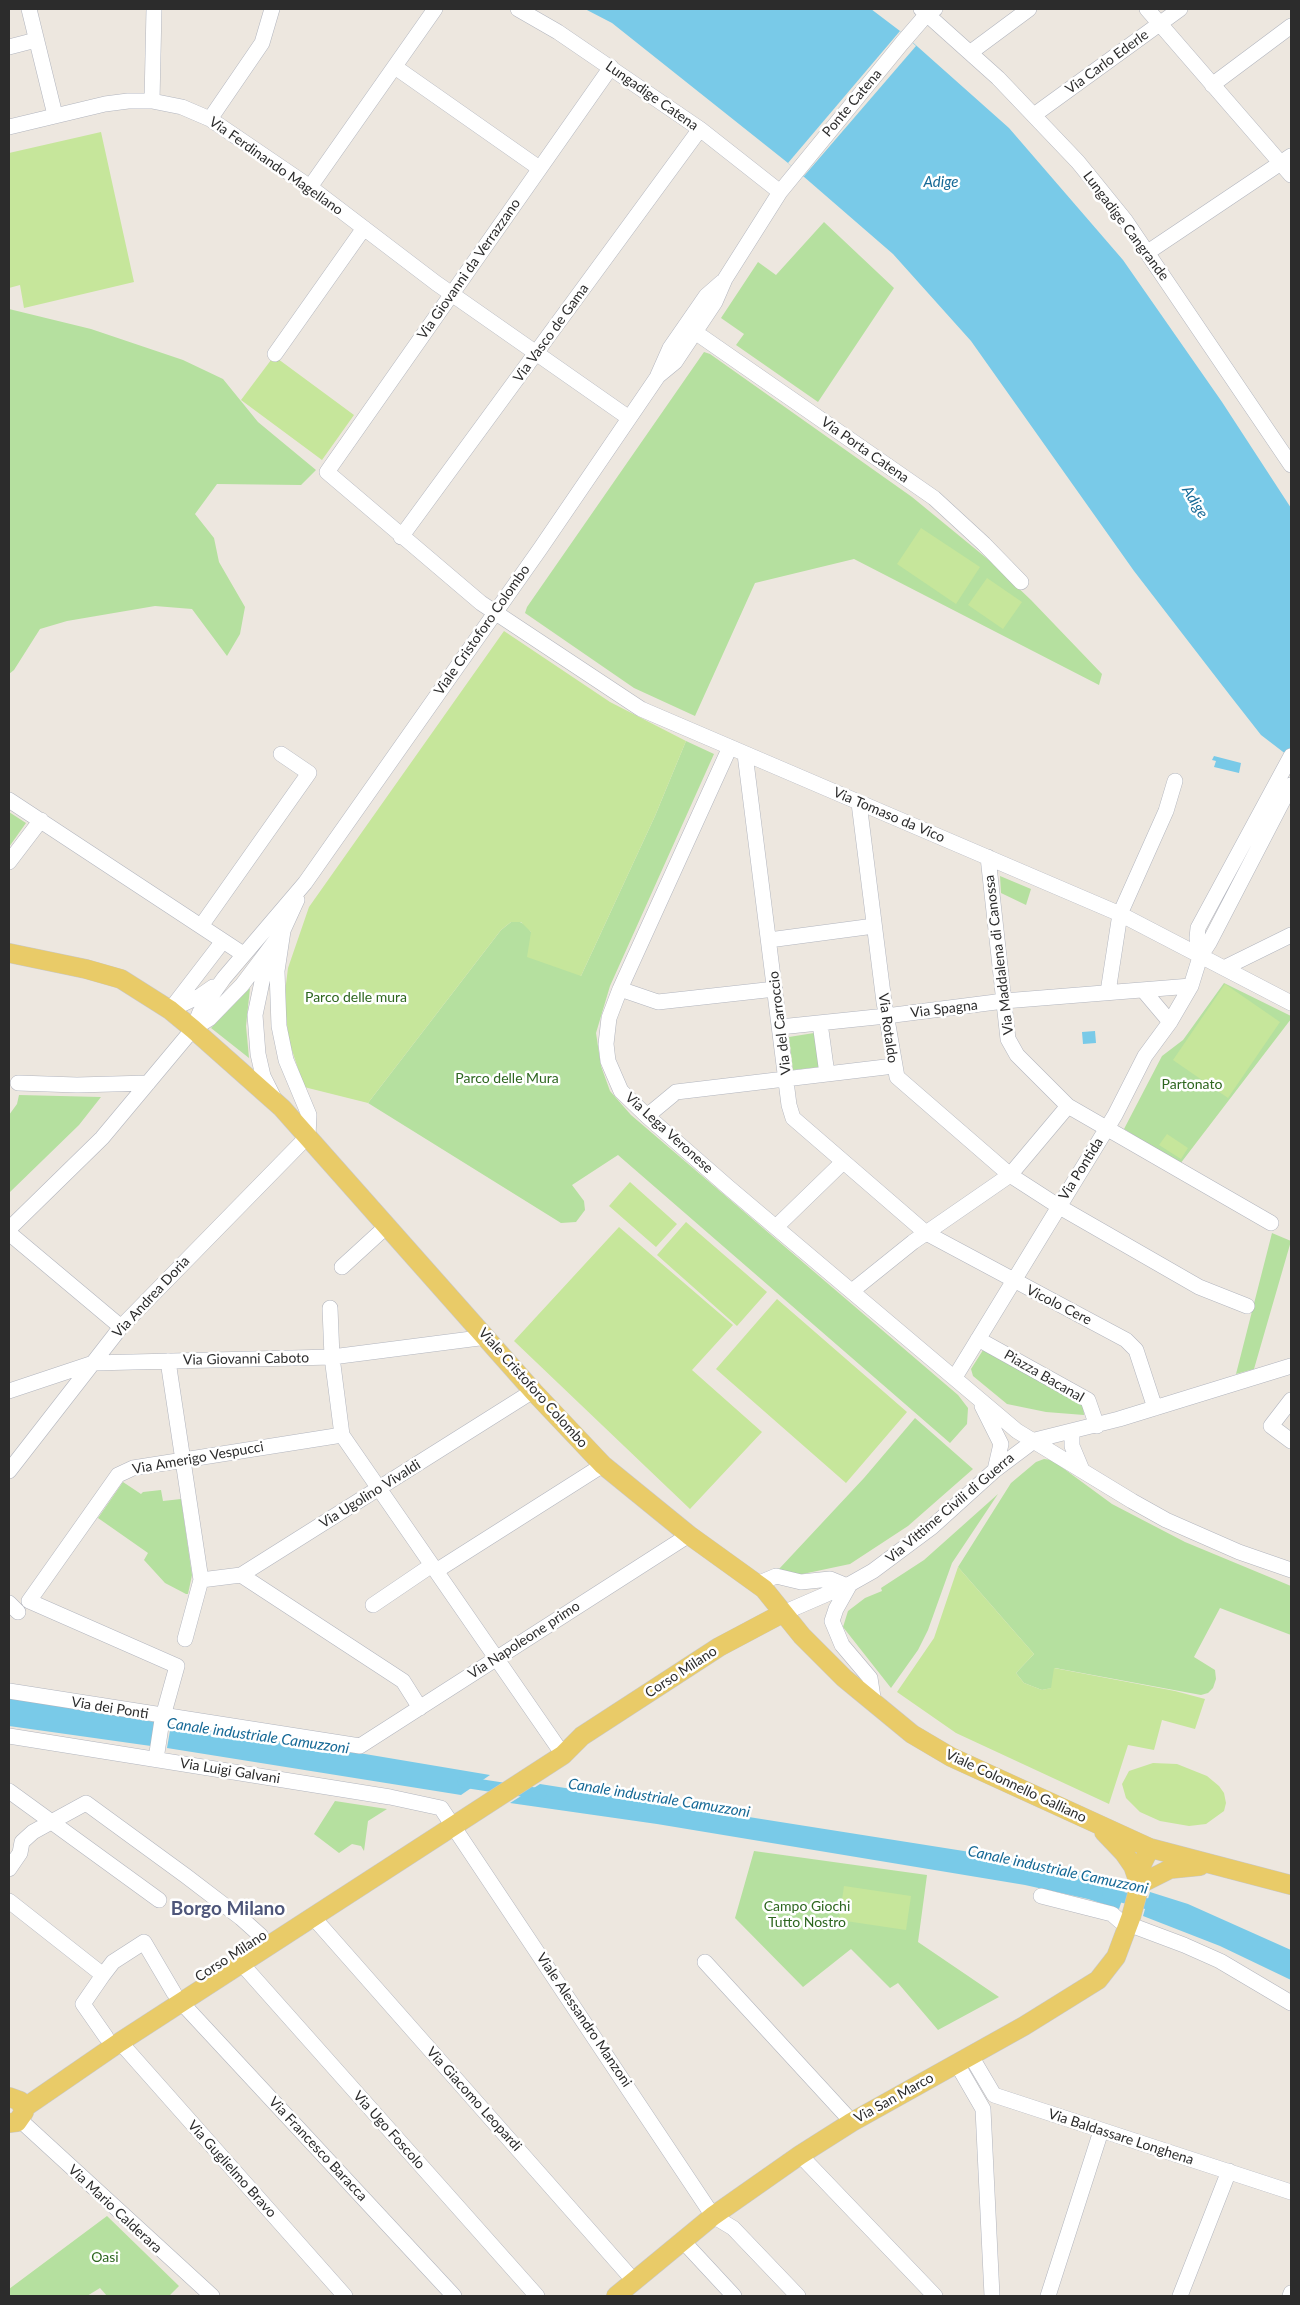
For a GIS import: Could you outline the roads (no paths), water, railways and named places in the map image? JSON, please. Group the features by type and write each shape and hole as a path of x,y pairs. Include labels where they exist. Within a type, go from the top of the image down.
{"main road":[{"path":"9,954 86,968 120,979 170,1010 193,1029"},
{"name":"Viale Cristoforo Colombo","path":"193,1029 275,1100 388,1225 533,1391 604,1465 689,1534 757,1584 770,1596 783,1613"},
{"name":"Viale Colonnello Galliano","path":"783,1613 802,1636 844,1678 874,1704 912,1734 952,1757 1150,1848 1291,1884"},
{"name":"Corso Milano","path":"520,1776 562,1755 582,1736 719,1647 783,1613"},
{"name":"Corso Milano","path":"16,2109 113,2040 178,1997 261,1936 482,1801 520,1776 556,1746 582,1736"},
{"name":"Corso Milano","path":"178,1997 241,1963 313,1917 450,1821"},
{"path":"1099,1826 1124,1853 1140,1885 1170,1869 1216,1865"},
{"name":"Via San Marco","path":"616,2296 713,2216 800,2155 852,2122 964,2060 1098,1980 1116,1957 1130,1921 1140,1885 1142,1864 1150,1848"}],"street":[{"path":"29,9 55,115"},
{"path":"152,101 154,9"},
{"path":"210,119 262,43 272,9"},
{"path":"310,187 435,9"},
{"name":"Lungadige Catena","path":"518,9 558,32 700,129 780,192"},
{"path":"971,52 1029,9"},
{"path":"1147,9 1212,85 1286,159 1291,175"},
{"name":"Via Carlo Ederle","path":"1034,115 1180,9"},
{"name":"Lungadige Cangrande","path":"929,10 1078,162 1125,220 1291,466"},
{"name":"Ponte Catena","path":"794,174 929,10"},
{"path":"1212,85 1291,26"},
{"path":"9,47 36,40"},
{"path":"396,66 539,168"},
{"name":"Via Giovanni da Verrazzano","path":"326,472 611,67"},
{"name":"Via Ferdinando Magellano","path":"9,128 105,104 152,101 182,107 210,119 310,187 452,294 629,418"},
{"name":"Via Vasco de Gama","path":"401,537 700,129"},
{"path":"1148,252 1286,159"},
{"name":"Viale Cristoforo Colombo","path":"658,376 675,362 715,302 725,279 780,192 794,174"},
{"path":"275,354 364,228"},
{"name":"Viale Cristoforo Colombo","path":"193,1029 200,1012 224,978 305,883 495,613 658,376 670,348 706,296 725,279"},
{"name":"Via Porta Catena","path":"695,332 934,498 984,544 1021,582"},
{"name":"Via Tomaso da Vico","path":"326,472 401,537 495,613 641,709 1120,914 1291,1003"},
{"name":"Via Lega Veronese","path":"730,747 620,989 609,1018 606,1044 608,1061 622,1090 647,1116 852,1291 961,1376"},
{"path":"201,926 308,773 281,754"},
{"name":"Via del Carroccio","path":"745,754 793,1118 926,1233"},
{"name":"Via Pontida","path":"1200,957 1197,938 1198,928 1288,762"},
{"path":"1108,992 1120,914 1166,811 1175,781"},
{"name":"Via Pontida","path":"961,1376 978,1339 1107,1127 1145,1056 1170,1022 1191,986 1200,957 1291,785"},
{"path":"9,800 243,954"},
{"name":"Via Rotaldo","path":"859,802 886,1016 897,1076 1010,1175 1058,1206 1199,1287 1247,1306"},
{"path":"9,862 41,820"},
{"name":"Via Maddalena di Canossa","path":"988,857 1008,1039 1017,1055 1068,1106 1271,1223"},
{"name":"Viale Cristoforo Colombo","path":"275,1100 263,1076 259,1061 255,1037 255,1014 264,972 305,883"},
{"path":"769,940 874,926"},
{"name":"Viale Cristoforo Colombo","path":"193,1029 209,1020 242,986 283,931"},
{"name":"Viale Cristoforo Colombo","path":"283,931 278,971 279,1026 286,1060 310,1115 308,1136"},
{"path":"1224,968 1291,935"},
{"path":"170,1010 223,941"},
{"name":"Viale Cristoforo Colombo","path":"170,1010 200,996 224,978"},
{"name":"Via Spagna","path":"780,1027 1004,1002 1191,986"},
{"path":"620,989 658,1002 775,990"},
{"path":"1143,990 1170,1022"},
{"path":"820,1023 827,1074"},
{"path":"9,1229 102,1138 193,1029"},
{"path":"647,1116 676,1092 894,1066"},
{"path":"18,1083 148,1083"},
{"path":"852,1291 926,1233 1010,1175 1068,1106"},
{"name":"Via Andrea Doria","path":"9,1471 120,1327 308,1136"},
{"path":"776,1227 843,1162"},
{"path":"342,1267 388,1225"},
{"path":"9,1233 120,1327"},
{"name":"Vicolo Cere","path":"926,1233 1126,1340 1136,1350 1155,1408"},
{"path":"330,1308 332,1357 342,1435 556,1746"},
{"name":"Via Giovanni Caboto","path":"9,1391 93,1363 332,1357 487,1338"},
{"name":"Piazza Bacanal","path":"978,1339 1088,1400 1097,1426"},
{"path":"168,1361 201,1580 184,1639"},
{"path":"1035,1440 1097,1426 1291,1366"},
{"path":"961,1376 977,1398 1001,1444 995,1470"},
{"name":"Via Ugolino Vivaldi","path":"201,1580 241,1575 533,1391"},
{"path":"977,1398 1018,1431 1166,1520 1239,1552 1291,1570"},
{"path":"1291,1400 1271,1426 1291,1441"},
{"path":"1072,1431 1072,1446 1082,1470"},
{"name":"Via Amerigo Vespucci","path":"163,1718 177,1666 29,1601 118,1475 133,1468 182,1459 342,1435"},
{"name":"Via Vittime Civili di Guerra","path":"783,1613 849,1585 895,1556 932,1527 995,1470 1035,1440"},
{"path":"373,1605 604,1465"},
{"name":"Via Napoleone primo","path":"360,1746 689,1534"},
{"path":"241,1575 403,1681 420,1708"},
{"path":"757,1584 776,1576 802,1582 830,1579 849,1585 836,1609 832,1621 842,1645 870,1678 874,1704"},
{"name":"Via dei Ponti","path":"9,1691 163,1718 360,1746"},
{"path":"157,1756 163,1718"},
{"name":"Via Luigi Galvani","path":"9,1736 157,1756 398,1799 440,1808 450,1821"},
{"path":"9,1791 159,1900"},
{"path":"9,1869 20,1853 22,1842 49,1821 86,1803 186,1876 241,1918 261,1936"},
{"name":"Viale Alessandro Manzoni","path":"450,1821 713,2216"},
{"path":"1041,1896 1112,1914 1120,1921 1130,1921 1220,1961 1291,2003"},
{"path":"9,1901 103,1975"},
{"name":"Via Giacomo Leopardi","path":"313,1917 634,2281"},
{"name":"Via Francesco Baracca","path":"103,1975 113,1962 144,1942 178,1997 454,2296"},
{"path":"705,1962 852,2122"},
{"name":"Via Ugo Foscolo","path":"241,1963 537,2296"},
{"name":"Via Guglielmo Bravo","path":"103,1975 83,2004 113,2040 344,2296"},
{"path":"964,2060 994,2095 983,2109"},
{"path":"964,2060 983,2109 992,2296"},
{"name":"Via Baldassare Longhena","path":"994,2095 1291,2192"},
{"name":"Via Mario Calderara","path":"16,2109 212,2296"},
{"path":"1048,2296 1101,2131"},
{"path":"800,2155 935,2296"},
{"path":"1180,2296 1229,2171"},
{"path":"713,2216 733,2228 798,2296"},
{"path":"682,2240 734,2296"}],"water":[{"name":"Adige","path":"585,9 871,9 900,31 1009,128 1123,260 1222,402 1291,508 1291,758 1261,735 1134,571 971,341 893,254 788,163 612,23"},
{"path":"1214,756 1241,763 1239,773 1214,767 1216,761 1212,760"},
{"path":"1095,1031 1096,1043 1083,1044 1082,1032"},
{"path":"9,1697 155,1722 151,1746 9,1726"},
{"path":"171,1725 490,1775 461,1795 167,1748"},
{"path":"540,1784 1046,1864 1087,1873 1127,1885 1119,1909 1088,1899 1025,1885 657,1824 510,1803"},
{"path":"1150,1892 1188,1904 1291,1950 1291,1980 1220,1946 1143,1916"}],"waterway":[{"name":"Canale industriale Camuzzoni","path":"463,1782 541,1794"},
{"name":"Canale industriale Camuzzoni","path":"1108,1894 1160,1908"}],"district":[{"name":"Borgo Milano","path":"228,1909"}],"park label":[{"name":"Parco delle mura","path":"356,997"},
{"name":"Parco delle Mura","path":"507,1078"},
{"name":"Partonato","path":"1192,1084"},
{"name":"Campo Giochi Tutto Nostro","path":"807,1914"},
{"name":"Oasi","path":"105,2257"}]}
